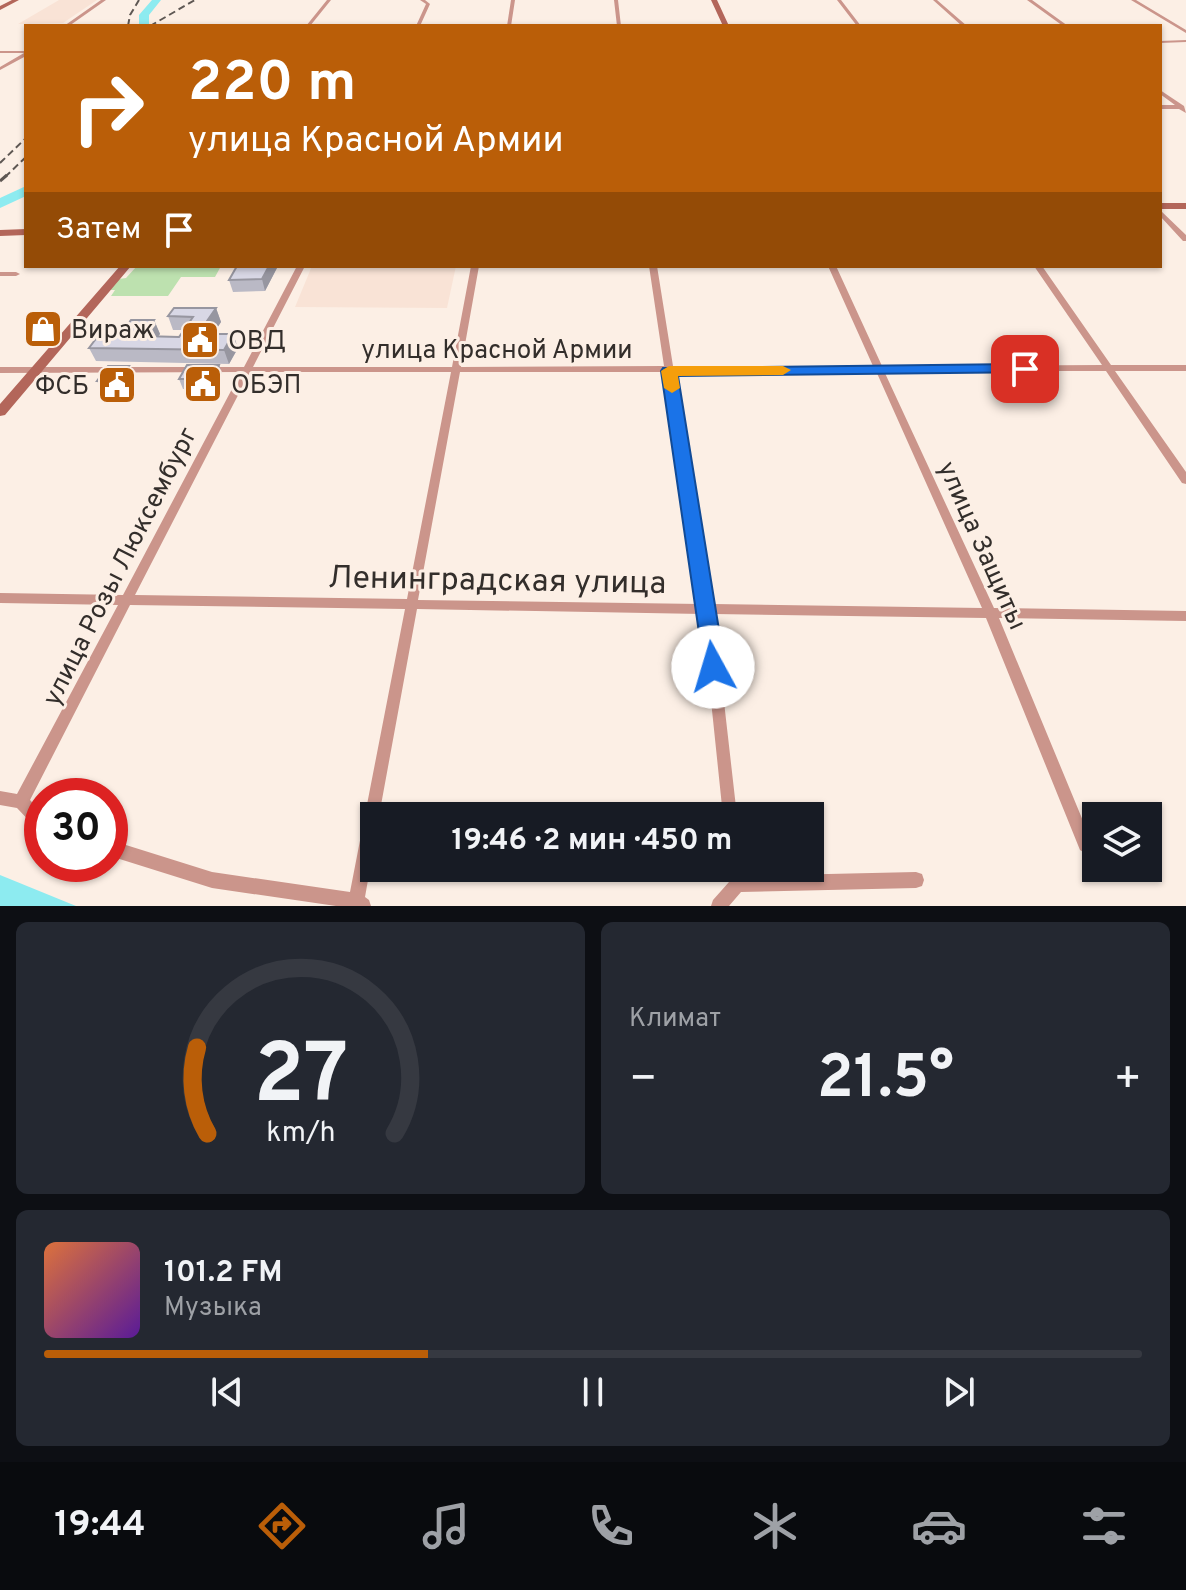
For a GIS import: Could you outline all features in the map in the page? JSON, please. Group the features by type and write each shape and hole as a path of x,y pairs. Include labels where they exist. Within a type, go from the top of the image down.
{"street":[{"path":"0,8 16,0"},
{"path":"69,24 104,0"},
{"path":"310,24 329,0"},
{"path":"419,24 428,4 422,0"},
{"path":"509,24 513,0"},
{"path":"616,0 619,24"},
{"path":"714,0 725,24"},
{"path":"839,0 857,24"},
{"path":"935,0 963,24"},
{"path":"1029,0 1063,24"},
{"path":"1133,0 1186,32"},
{"path":"1162,42 1186,41"},
{"path":"0,52 24,53"},
{"path":"0,69 24,54"},
{"path":"1162,93 1184,108"},
{"path":"1162,107 1184,108"},
{"path":"1162,206 1186,206"},
{"path":"1162,214 1186,239"},
{"path":"0,233 24,232"},
{"path":"0,412 124,268"},
{"name":"улица Розы Люксембург","path":"21,802 300,268"},
{"path":"128,854 212,880 360,904 475,268"},
{"path":"653,268 707,607 728,802"},
{"name":"улица Защиты","path":"833,268 990,612 1082,838"},
{"path":"1039,268 1186,480"},
{"path":"0,274 16,274"},
{"name":"улица Красной Армии","path":"0,370 1186,368"},
{"name":"Ленинградская улица","path":"0,598 1186,616"},
{"path":"0,798 24,805"},
{"path":"824,878 916,880"},
{"path":"719,906 733,882"}],"shaded area":[{"path":"59,0 97,0 63,23 18,24"},
{"path":"311,268 456,268 447,308 295,307"}],"green space":[{"path":"135,268 220,268 215,277 181,277 168,296 111,296 115,290 110,290 119,279 126,278"}],"water":[{"path":"0,875 76,906 0,906"}],"building":[{"path":"236,268 268,268 262,279 229,280"},
{"path":"174,308 216,308 198,334 233,334 224,350 89,348 98,336 119,336 131,320 154,320 142,336 179,337 193,317 168,316"},
{"path":"187,365 219,365 213,379 179,379"},
{"path":"108,366 129,366 119,381 97,381"}],"waterway":[{"path":"144,24 144,15 157,0"},
{"path":"0,204 24,191"}],"railway":[{"path":"128,24 139,0"},
{"path":"153,24 195,0"},
{"path":"0,163 24,140"},
{"path":"5,177 24,159"},
{"path":"0,181 7,175"}],"slow traffic":[{"path":"672,388 669,371 783,370"}],"place":[{"name":"Вираж","path":"43,329"},
{"name":"ОВД","path":"200,340"},
{"name":"ОБЭП","path":"203,384"},
{"name":"ФСБ","path":"117,385"}],"route":[{"path":"713,667 707,607 669,371 1025,369"}]}
